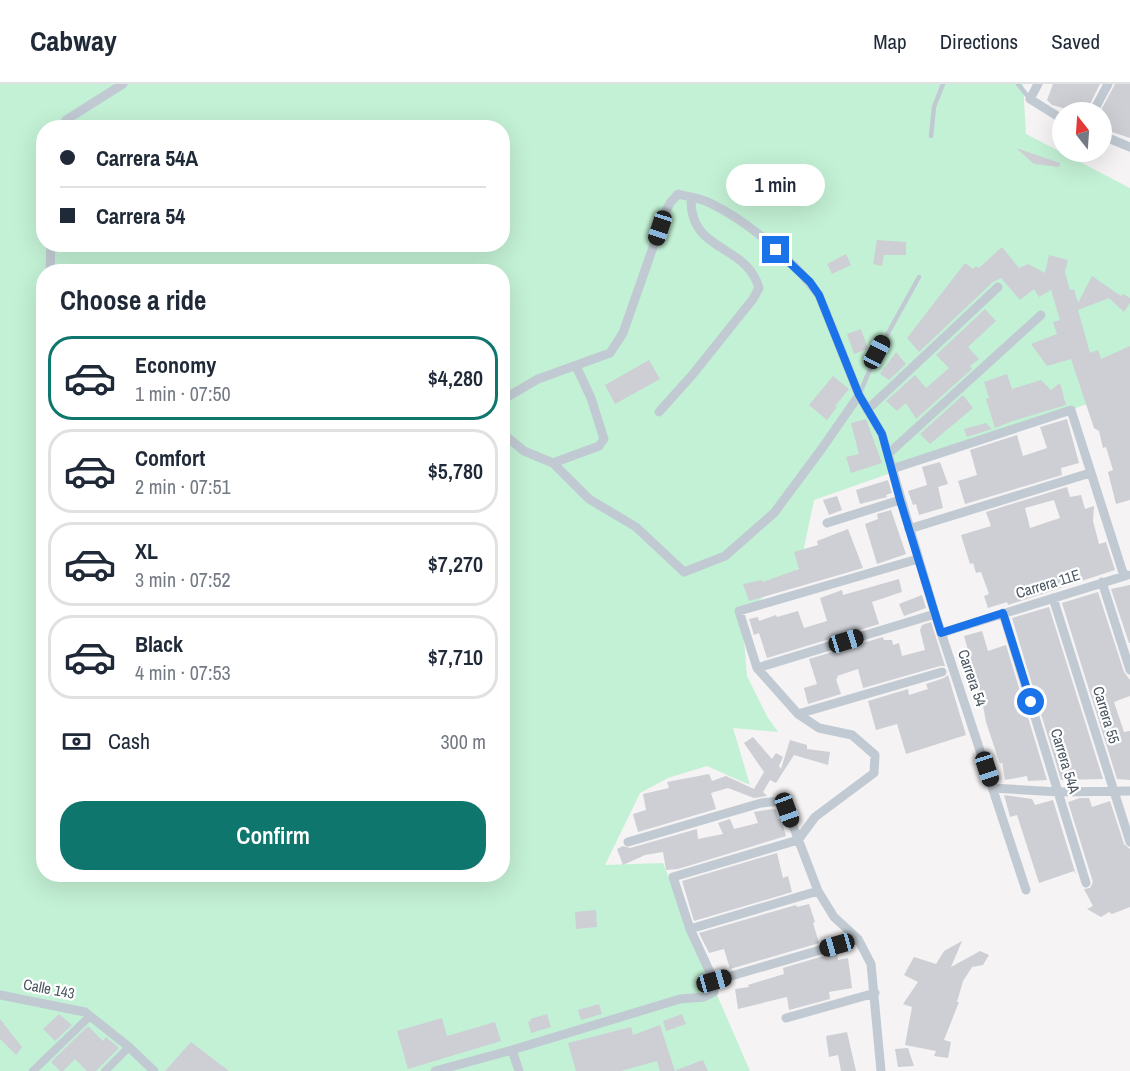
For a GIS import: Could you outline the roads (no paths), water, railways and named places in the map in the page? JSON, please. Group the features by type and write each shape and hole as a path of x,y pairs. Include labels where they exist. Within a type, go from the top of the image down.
{"street":[{"path":"66,120 123,84"},
{"path":"1038,84 1030,99 1052,112"},
{"path":"1098,102 1108,84"},
{"path":"1112,140 1130,147"},
{"path":"510,395 538,379 610,353 617,346 624,333 670,202 678,194 690,197 690,213 696,225 707,238 750,267 759,288 753,299 693,374 659,412"},
{"name":"Carrera 54","path":"690,197 709,202 759,234 810,282 819,295 859,395 882,434 935,614 1026,890"},
{"path":"867,410 998,287"},
{"path":"888,454 1041,315"},
{"path":"553,463 599,446 604,439 591,398 576,366"},
{"path":"510,440 524,451 553,463 589,499 636,527 684,572 725,556 774,513 859,395"},
{"path":"892,469 1071,410 1090,473 1127,575"},
{"path":"909,529 1090,473"},
{"path":"827,523 900,500"},
{"path":"435,1071 458,1068 680,999 705,997 714,992 714,981 690,929 673,877 798,840 815,817 874,773 875,755 852,735 819,728 798,714 757,669 739,611 918,559"},
{"name":"Carrera 11E","path":"941,633 1127,575"},
{"path":"1102,582 1130,670"},
{"name":"Carrera 55","path":"1053,598 1130,842"},
{"name":"Carrera 54A","path":"1003,613 1086,883"},
{"path":"757,669 935,614"},
{"path":"798,714 942,672"},
{"path":"993,788 1059,792 1130,791"},
{"path":"628,842 761,803 780,801 787,810 818,891 834,917 858,939 871,964 881,1071"},
{"path":"690,929 818,891"},
{"path":"714,981 858,939"},
{"path":"786,1018 875,993"},
{"name":"Calle 143","path":"0,995 85,1012 90,1016"},
{"path":"33,1071 90,1016 129,1047 154,1071"},
{"path":"105,1071 129,1047"},
{"path":"512,1050 519,1071"}],"lane":[{"path":"931,136 934,107 943,84"},
{"path":"1018,84 1030,99"},
{"path":"859,395 877,352 919,277"}]}
